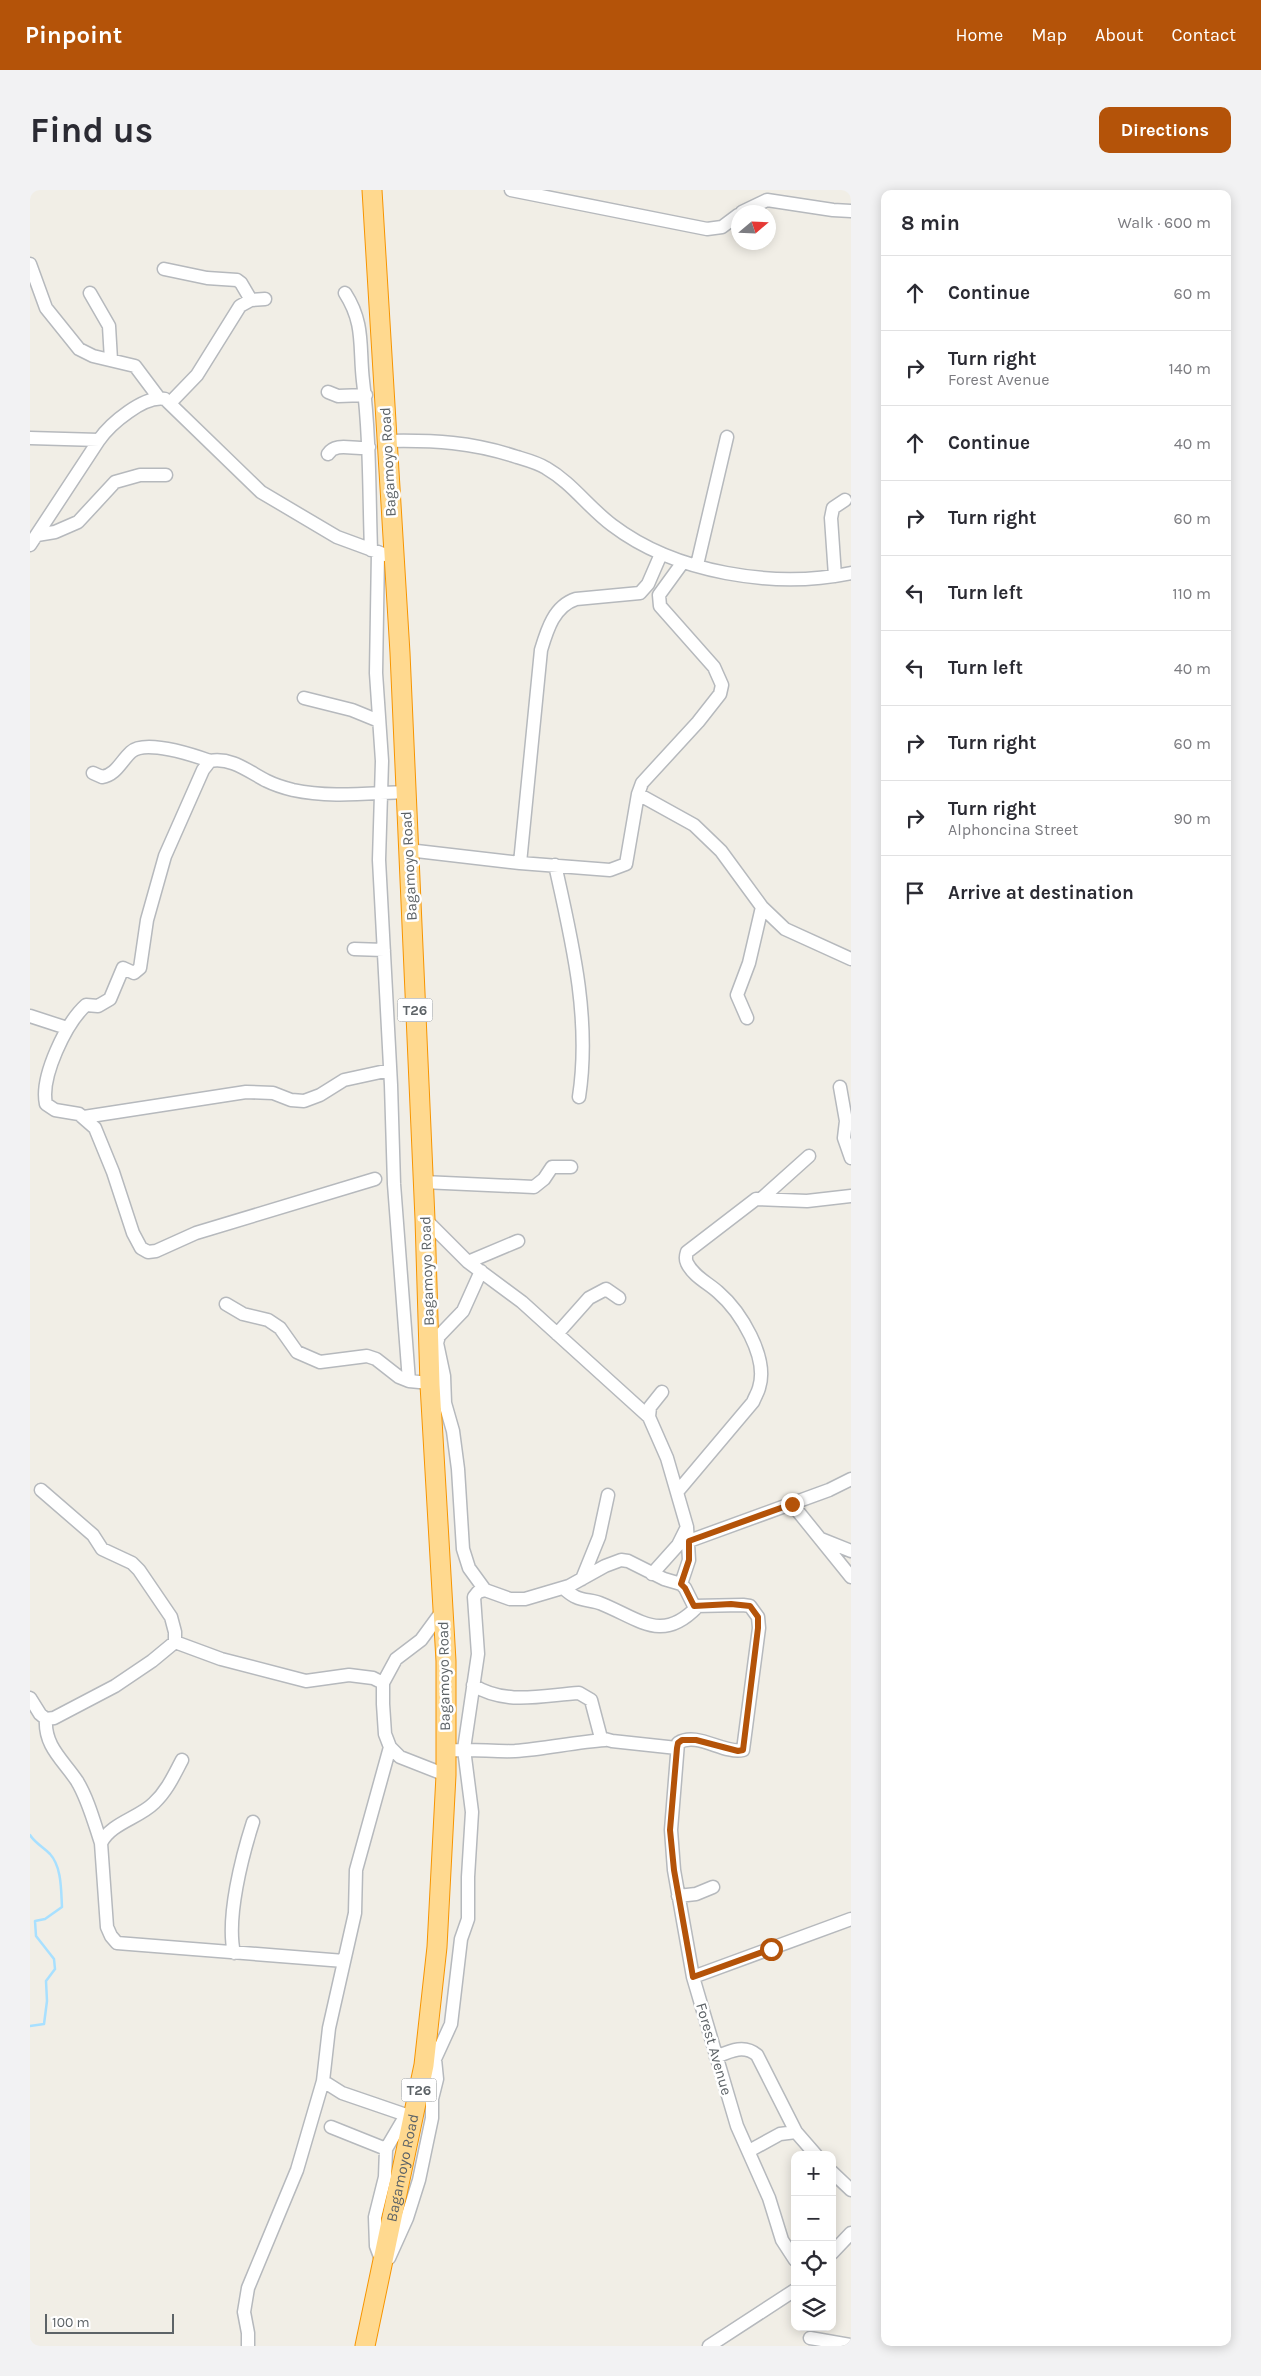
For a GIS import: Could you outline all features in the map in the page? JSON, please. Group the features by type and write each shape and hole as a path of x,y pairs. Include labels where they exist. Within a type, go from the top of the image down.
{"highway":[{"name":"Bagamoyo Road","path":"365,2346 410,2116 424,2065 437,1947 446,1775 446,1661 430,1383 424,1182 400,653 380,553 372,190"}],"street":[{"path":"511,190 707,229 722,227 731,220"},
{"path":"757,205 767,200 834,210 851,210"},
{"path":"30,264 46,308 79,350 135,366 165,400 261,492 336,537 380,553 376,616 382,761 379,860 394,1176 409,1381"},
{"path":"164,269 208,278 237,280 241,283 251,300"},
{"path":"90,293 108,326 112,360"},
{"path":"345,293 360,324 366,395 378,444"},
{"path":"33,540 107,428 148,401 165,400 197,375 240,306 251,300 265,300"},
{"path":"328,392 338,396 366,395"},
{"path":"697,565 727,437"},
{"path":"30,438 99,440"},
{"path":"328,454 331,449 335,448 360,450 378,444 437,440 476,444 545,467 568,482 612,525 662,554 684,562 764,579 835,576 851,573"},
{"path":"33,540 78,522 115,482 140,475 166,476"},
{"path":"835,576 831,518 833,508 844,500"},
{"path":"520,863 541,650 549,626 566,602 576,599 640,593 648,584 662,554"},
{"path":"408,850 520,863 610,870 626,864 638,794 650,773 698,722 720,694 722,685 714,667 660,606 659,595 684,562"},
{"path":"304,698 352,710 379,721"},
{"path":"93,773 102,777 110,775 132,751 148,747 182,753 210,761 230,763 245,768 268,782 294,790 330,794 406,792"},
{"path":"210,761 203,770 165,856 147,920 140,968 134,973 123,968 110,999 98,1006 86,1005 67,1028 49,1075 45,1099 46,1104 55,1110 68,1111 84,1117 95,1128 137,1242 141,1248 148,1252 156,1251 196,1233 375,1179"},
{"path":"638,794 694,825 721,851 762,907 785,928 851,959"},
{"path":"555,865 570,932 580,994 583,1046 579,1097"},
{"path":"747,1018 738,995 749,963 762,907"},
{"path":"354,949 384,950"},
{"path":"30,1016 67,1028"},
{"path":"84,1117 246,1092 273,1093 291,1100 304,1102 320,1095 333,1085 344,1080 390,1070"},
{"path":"840,1087 846,1120 844,1138 851,1158"},
{"path":"761,1199 809,1156"},
{"path":"424,1182 534,1187 544,1179 552,1166 571,1167"},
{"path":"237,1215 296,1198 394,1176"},
{"path":"678,1491 753,1402 760,1387 758,1355 740,1315 718,1292 698,1277 687,1262 686,1256 690,1248 752,1201 761,1199 789,1201 847,1200"},
{"path":"425,1219 468,1262 522,1302 649,1417 668,1458 688,1527 689,1560 681,1584"},
{"path":"468,1262 518,1241"},
{"path":"481,1271 463,1311 439,1336 437,1343 444,1376 445,1403 453,1431 463,1550 469,1568 485,1590"},
{"path":"557,1334 594,1294 606,1290 619,1298"},
{"path":"226,1304 242,1314 268,1320 280,1328 297,1352 320,1362 367,1356 376,1359 409,1381 430,1383"},
{"path":"649,1417 650,1407 662,1392"},
{"path":"689,1541 792,1504 851,1479"},
{"path":"41,1490 85,1528 102,1549 132,1563 139,1570 172,1617 176,1632 175,1642 152,1661 115,1686 66,1712 46,1719"},
{"path":"582,1580 597,1544 608,1495"},
{"path":"792,1504 851,1577"},
{"path":"652,1574 678,1545 688,1527"},
{"path":"819,1538 851,1551"},
{"path":"381,2270 407,2218 418,2180 432,2118 432,2099 437,2079 435,2059 451,2024 461,1939 469,1912 468,1877 472,1812 464,1749 478,1654 474,1597 478,1592 485,1590 518,1600 563,1588 582,1580 605,1566 621,1560 628,1561 652,1574 681,1584 685,1588 691,1604 697,1607 750,1606 758,1617 743,1750 738,1751 688,1740 678,1743 677,1748 605,1740 496,1752 464,1749 446,1751"},
{"path":"563,1588 576,1598 596,1601 632,1618 662,1628 684,1620 697,1607"},
{"path":"248,2346 248,2333 244,2312 248,2288 297,2170 323,2081 329,2028 354,1914 356,1870 390,1747 383,1720 383,1683 396,1659 421,1640 443,1610"},
{"path":"175,1642 221,1659 306,1681 349,1675 373,1678 383,1683"},
{"path":"473,1685 487,1694 520,1698 550,1698 579,1693 591,1700 598,1736 605,1740"},
{"path":"30,1698 40,1714 46,1719"},
{"path":"46,1719 45,1730 48,1739 77,1781 89,1806 101,1843 107,1927 117,1943 344,1961"},
{"path":"390,1747 400,1757 446,1775"},
{"name":"Forest Avenue","path":"677,1748 670,1830 678,1896 693,1977 737,2126 769,2198 782,2240 791,2254"},
{"path":"101,1843 111,1830 154,1804 166,1790 182,1760"},
{"path":"234,1953 232,1929 238,1874 253,1822"},
{"path":"678,1896 696,1894 713,1887"},
{"path":"693,1977 850,1921"},
{"path":"716,2057 737,2049 752,2050 758,2054 796,2132 813,2151"},
{"path":"323,2081 342,2093 410,2116 386,2149 385,2177 374,2225 381,2270"},
{"path":"331,2127 386,2149"},
{"path":"749,2151 780,2134 796,2132"},
{"path":"836,2176 851,2190"},
{"path":"836,2249 851,2233"},
{"path":"709,2346 791,2294"},
{"path":"810,2337 851,2345"}],"waterway":[{"path":"30,1835 54,1859 59,1872 62,1907 45,1919 35,1921 36,1936 54,1959 55,1969 46,1981 47,2001 44,2024 30,2026"}],"route":[{"path":"771,1949 693,1977 674,1870 670,1830 677,1748 678,1743 682,1740 696,1740 738,1751 743,1750 758,1617 755,1610 750,1606 731,1604 694,1606 691,1604 685,1588 681,1584 687,1571 690,1551 689,1541 792,1504"}]}
